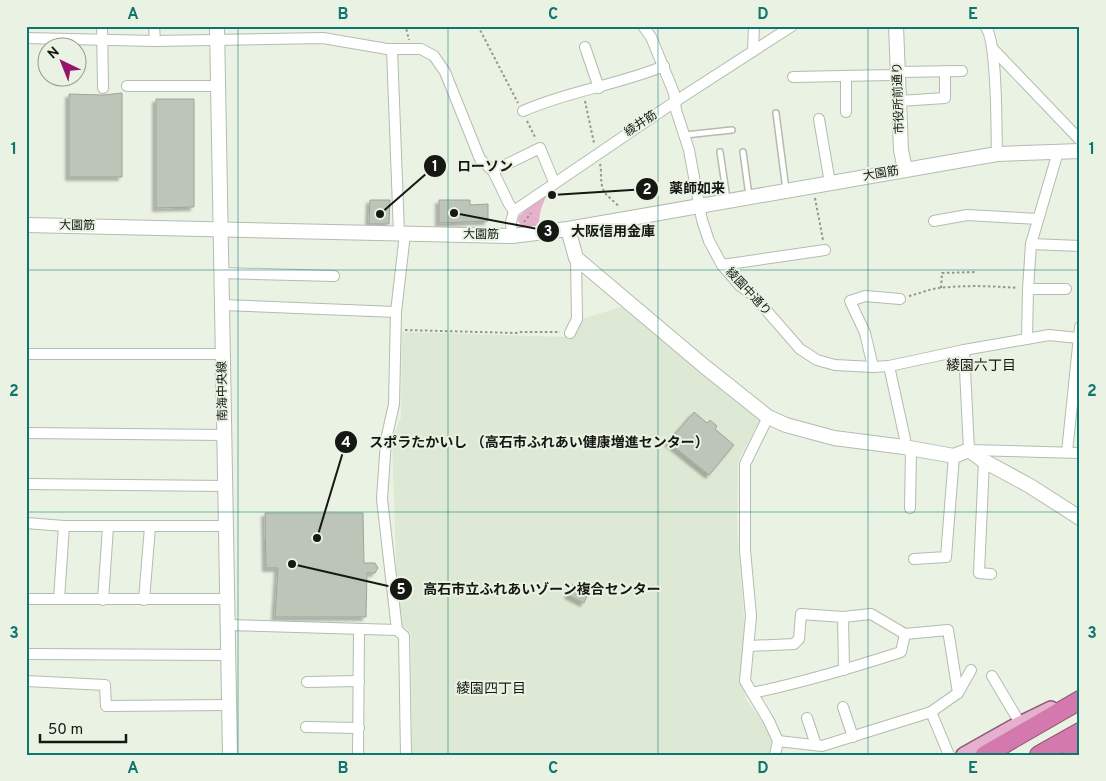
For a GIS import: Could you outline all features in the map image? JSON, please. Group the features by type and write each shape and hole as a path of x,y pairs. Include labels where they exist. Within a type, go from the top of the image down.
{"highway":[{"path":"985,755 1018,730 1080,700"},
{"path":"1008,755 1080,714"},
{"path":"1039,755 1080,732"},
{"path":"1071,755 1080,750"}],"main road":[{"path":"964,755 1018,730 1080,695"}],"street":[{"path":"102,26 103,88"},
{"path":"154,26 155,41"},
{"name":"南海中央線","path":"217,26 230,755"},
{"name":"綾園中通り","path":"643,26 651,37 664,66 676,101 676,110 689,150 702,220 709,241 722,265 740,286 753,295 800,349 817,360 835,365 873,368 1027,339 1049,336 1078,338"},
{"path":"753,51 754,26"},
{"name":"綾井筋","path":"514,211 554,182 792,26"},
{"name":"市役所前通り","path":"896,26 901,150 905,170"},
{"path":"985,26 988,30 993,49 997,154"},
{"path":"26,38 155,41 323,38 392,49 421,49 434,56 445,72 480,159 492,171 514,211 511,222 512,236"},
{"path":"585,47 599,88"},
{"path":"392,49 402,234 396,312 394,404 386,440 382,499 397,630"},
{"path":"993,49 1080,140"},
{"path":"523,111 579,89 599,88 638,77 664,66"},
{"path":"899,101 945,98 945,71"},
{"path":"794,78 891,75 898,72 962,71"},
{"path":"846,76 846,112"},
{"path":"127,86 218,86"},
{"path":"819,118 830,183"},
{"path":"492,171 540,148 554,182"},
{"name":"大園筋","path":"26,225 512,236 568,229 997,154 1080,151"},
{"path":"1027,339 1031,244 1058,152"},
{"path":"934,221 967,215 1038,219"},
{"path":"568,229 576,258 577,319 570,333"},
{"path":"1031,244 1080,246"},
{"path":"722,265 825,250"},
{"path":"576,258 768,417 786,425 834,438 954,456 969,450 1080,453"},
{"path":"221,273 334,276"},
{"path":"1028,289 1066,289"},
{"path":"873,368 865,333 850,301 865,296 900,299"},
{"path":"222,305 396,312"},
{"path":"1067,452 1080,327"},
{"path":"964,350 969,450"},
{"path":"26,354 223,354"},
{"path":"889,366 907,448 910,508"},
{"path":"768,417 746,464 745,550 751,616 745,680 769,721 778,741 776,755"},
{"path":"26,433 224,435"},
{"path":"969,450 984,461 1030,486 1080,518"},
{"path":"914,558 946,558 954,456"},
{"path":"984,461 979,573 992,574"},
{"path":"26,484 225,486"},
{"path":"26,523 108,527 226,526"},
{"path":"59,599 64,526"},
{"path":"103,600 108,527"},
{"path":"144,600 150,527"},
{"path":"26,599 227,599"},
{"path":"748,646 794,644 799,639 801,614 843,617 871,614 905,634 948,630 958,693"},
{"path":"843,617 844,670"},
{"path":"228,625 397,630 404,636 406,755"},
{"path":"358,755 359,629"},
{"path":"752,693 779,688 901,652 905,634"},
{"path":"26,654 228,655"},
{"path":"778,741 822,746 931,712 958,693 971,670"},
{"path":"992,676 1018,730"},
{"path":"26,680 105,685 106,706 229,705"},
{"path":"307,682 360,681"},
{"path":"843,707 853,736"},
{"path":"931,712 949,755"},
{"path":"807,718 816,746"},
{"path":"306,727 359,728"}],"lane":[{"path":"776,114 786,190"},
{"path":"684,135 732,130"},
{"path":"720,152 728,200"},
{"path":"742,152 749,197"}],"path":[{"path":"478,26 523,111 540,148"},
{"path":"579,89 593,142 598,153 602,174 602,188 621,209 622,219"},
{"path":"814,195 825,250"},
{"path":"530,226 523,222 536,207"},
{"path":"941,288 942,273 977,272"},
{"path":"900,299 941,288 987,285 1028,289"},
{"path":"396,330 570,333"}],"shaded area":[{"path":"550,190 542,208 539,227 523,227 518,221 519,216"},
{"path":"621,307 761,417 738,461 737,527 745,628 741,673 746,700 766,725 773,748 772,755 412,755 411,633 398,621 392,439 401,417 402,332 569,337 578,320"}],"building":[{"path":"122,93 122,177 69,177 69,94 103,95"},
{"path":"156,99 194,99 194,207 156,208"},
{"path":"370,200 390,200 389,224 369,224"},
{"path":"439,200 470,200 470,205 488,204 488,221 439,223"},
{"path":"694,412 707,423 710,420 717,426 715,429 734,445 709,475 668,442"},
{"path":"265,513 363,513 364,563 375,563 378,568 375,573 367,573 366,617 275,617 278,568 266,568"},
{"path":"573,584 589,591 584,603 568,595"}],"place":[{"name":"薬師如来","path":"552,195"},
{"name":"大阪信用金庫","path":"454,213"},
{"name":"ローソン","path":"380,214"},
{"name":"スポラたかいし （高石市ふれあい健康増進センター）","path":"317,538"},
{"name":"高石市立ふれあいゾーン複合センター","path":"292,564"}],"district":[{"name":"綾園六丁目","path":"981,366"},
{"name":"綾園四丁目","path":"491,689"}]}
